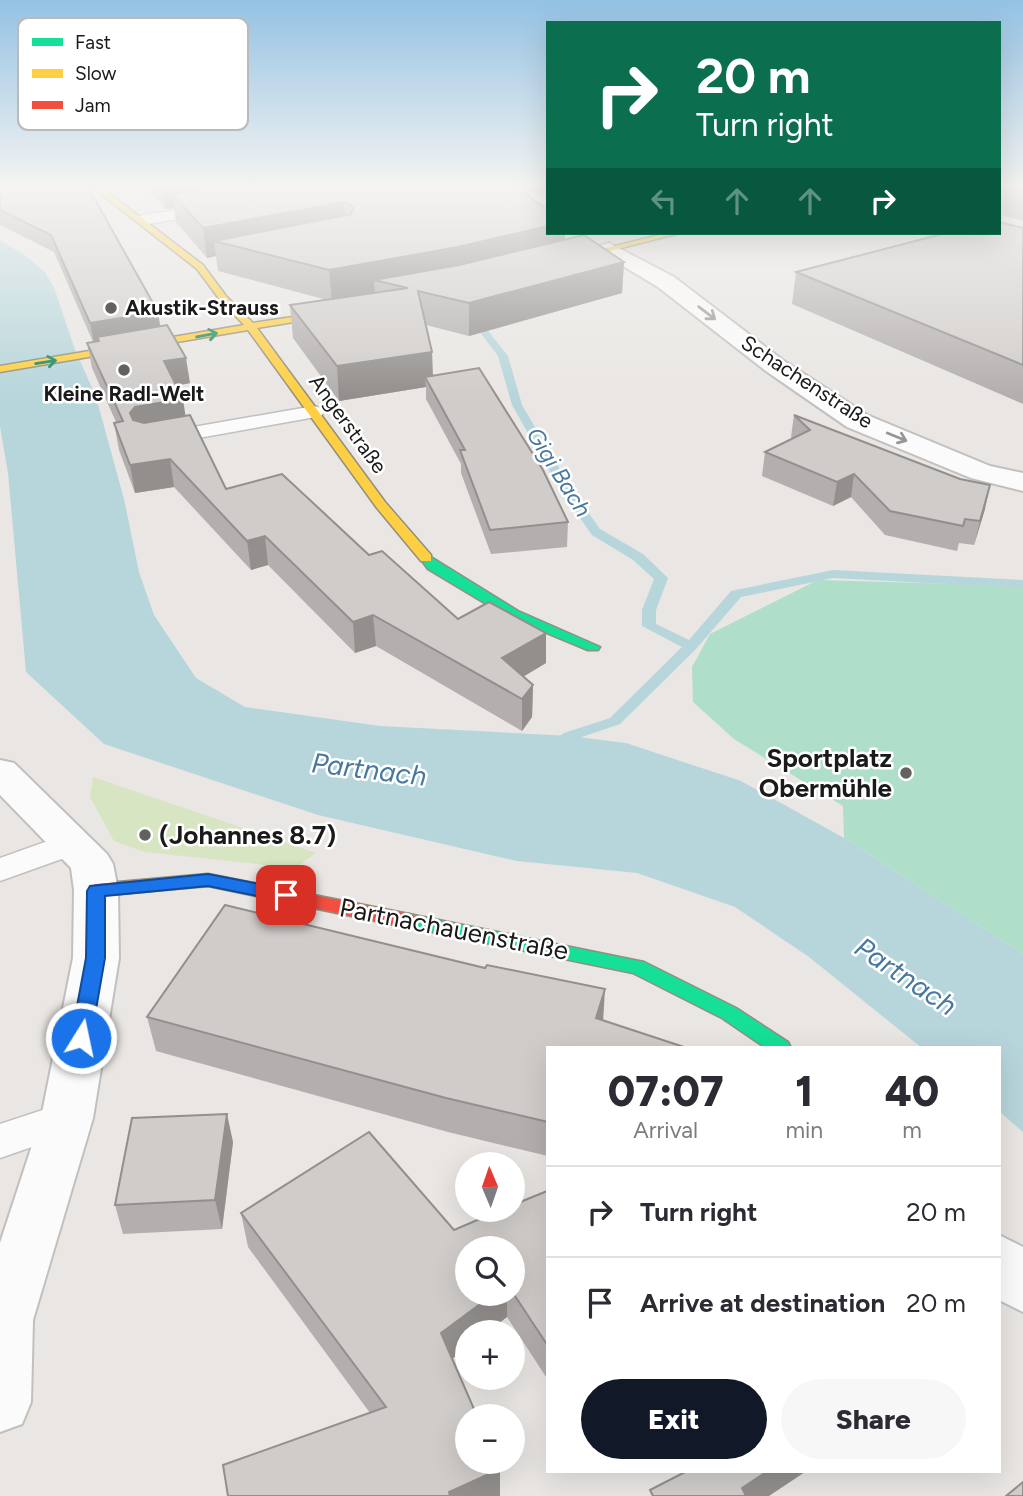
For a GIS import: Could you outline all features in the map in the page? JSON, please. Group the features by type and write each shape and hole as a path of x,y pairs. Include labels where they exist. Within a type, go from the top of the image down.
{"street":[{"name":"Angerstraße","path":"195,257 207,265 223,298 252,328 381,505 433,566 513,614 593,647"},
{"path":"534,268 578,257"},
{"name":"Schachenstraße","path":"622,257 666,282 775,366 858,421 981,472 1023,482"},
{"path":"0,369 293,303"},
{"path":"0,354 91,347 252,328 354,309"},
{"path":"0,772 74,843 92,864 96,891 96,958 67,1118 4,1320 0,1402"},
{"name":"Partnachauenstraße","path":"96,891 208,880 637,967 729,1013 778,1046"},
{"path":"1001,1263 1023,1285"}],"lane":[{"path":"148,441 314,412"},
{"path":"0,870 74,843"},
{"path":"0,1141 67,1118"}],"green space":[{"name":"Sportplatz Obermühle","path":"818,580 1023,586 1023,954 844,838 843,806 734,739 693,702 692,667 710,634"},
{"path":"93,777 316,853 295,868 145,852 114,841 90,797"}],"water":[{"name":"Partnach","path":"0,257 27,257 45,272 55,290 74,347 96,397 124,499 139,572 154,615 196,678 245,707 380,726 570,736 626,743 741,781 844,838 1023,954 1023,1132 1001,1113 1001,1046 920,1046 809,957 735,907 637,873 517,861 318,815 104,744 26,672 8,473 0,426"}],"building":[{"path":"61,257 127,257 158,312 90,323"},
{"path":"277,257 403,257 329,270"},
{"path":"493,257 616,257 624,262 469,303 418,291 432,352 337,366 290,305 408,288 374,280"},
{"path":"854,257 1023,257 1023,365 796,272"},
{"path":"167,325 186,358 164,361 183,399 135,407 130,413 133,420 144,423 190,415 226,489 282,474 369,555 382,551 458,619 489,602 546,633 502,658 533,685 522,699 373,615 353,622 265,536 247,541 170,459 130,465 114,423 123,421 87,343 99,341 97,337"},
{"path":"479,368 543,470 568,522 490,530 460,450 465,450 425,377"},
{"path":"794,415 960,479 990,485 980,521 965,519 963,526 890,511 854,474 837,482 765,452 810,430"},
{"path":"225,905 485,968 487,965 605,989 596,1018 681,1046 546,1046 546,1122 446,1098 147,1017"},
{"path":"227,1114 215,1200 115,1205 132,1118"},
{"path":"369,1132 454,1230 473,1222 525,1222 525,1200 546,1191 546,1343 522,1306 525,1306 525,1236 455,1236 455,1306 477,1306 455,1320 441,1333 455,1365 455,1390 466,1390 472,1404 455,1404 455,1474 489,1474 449,1492 450,1496 228,1496 223,1465 386,1407 241,1213"},
{"path":"683,1473 764,1473 742,1488 746,1496 653,1496 650,1490"},
{"path":"1023,1482 1023,1496 1006,1496"}],"waterway":[{"name":"Gigi Bach","path":"469,318 482,329 503,356 517,405 567,491 596,532 638,557 661,578 649,610 649,626 691,646"},
{"path":"691,646 736,594 833,574 1023,584"},
{"path":"552,746 570,736 615,721 691,646"}],"traffic: fast":[{"path":"426,558 433,566 513,614 593,647"},
{"path":"409,921 637,967 729,1013 778,1046"}],"traffic: slow":[{"path":"187,257 200,267 223,298 252,328 381,505 426,558"},
{"path":"555,262 577,257"},
{"path":"0,369 343,311"}],"traffic: jam":[{"path":"96,890 208,880 409,921"}],"place":[{"name":"Akustik-Strauss","path":"111,308"},
{"name":"Kleine Radl-Welt","path":"124,370"},
{"name":"Sportplatz Obermühle","path":"906,773"},
{"name":"(Johannes 8.7)","path":"145,835"}],"route":[{"path":"81,1038 96,958 96,891 208,880 286,895"}]}
